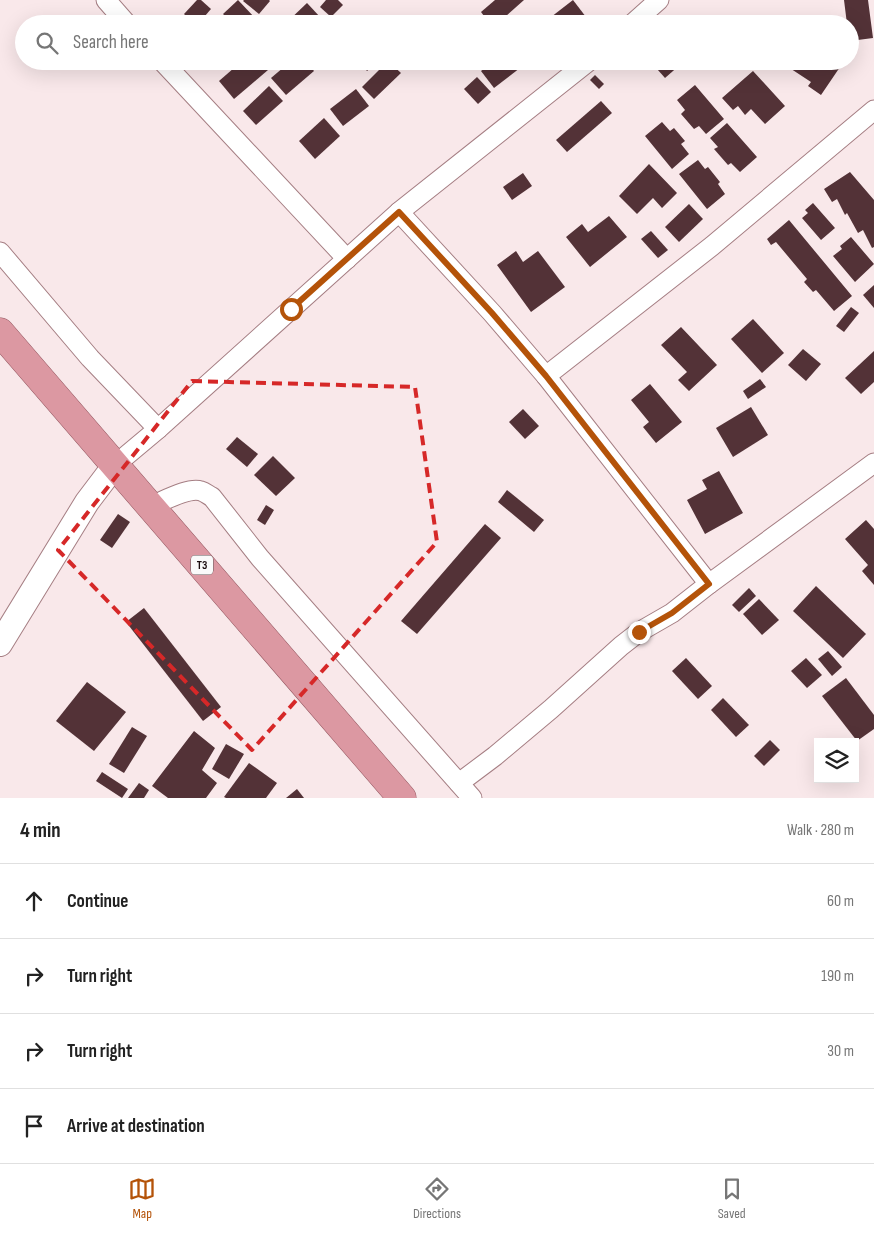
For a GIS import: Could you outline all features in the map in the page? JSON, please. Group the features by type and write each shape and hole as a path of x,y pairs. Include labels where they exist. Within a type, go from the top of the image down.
{"highway":[{"name":"T3","path":"0,332 402,798"}],"street":[{"path":"106,0 119,15"},
{"path":"640,15 652,2"},
{"path":"170,70 347,259"},
{"path":"0,644 87,502 115,465 158,429 399,212 578,70"},
{"path":"546,376 712,246 874,110"},
{"path":"399,212 492,313 546,376 709,584"},
{"path":"0,252 90,358 158,429"},
{"path":"459,783 495,756 639,632 672,613 874,463"},
{"path":"151,506 182,493 196,490 203,491 212,497 260,558 472,798"}],"highlighted area":[{"path":"192,381 415,387 437,542 252,750 58,550"}],"building":[{"path":"197,0 201,0 211,9 206,15 184,14"},
{"path":"238,0 252,15 224,15"},
{"path":"244,0 269,0 270,1 259,14"},
{"path":"326,0 338,0 343,5 333,15 329,15 320,7"},
{"path":"495,0 524,0 507,15 483,15 481,12"},
{"path":"573,0 584,15 554,15"},
{"path":"844,0 868,0 873,38 859,40 859,15 846,15"},
{"path":"307,3 318,15 294,15"},
{"path":"232,70 268,70 234,99 219,81"},
{"path":"280,70 314,71 286,95 271,78"},
{"path":"379,70 398,70 401,73 374,99 362,87"},
{"path":"482,70 517,70 494,88 481,71"},
{"path":"658,70 674,70 665,78"},
{"path":"793,70 838,70 821,95 808,86 811,82"},
{"path":"753,71 785,106 765,124 751,109 745,115 738,106 733,110 722,98"},
{"path":"595,75 604,84 599,89 590,80"},
{"path":"477,77 491,92 478,104 464,89"},
{"path":"695,85 724,119 706,134 699,126 694,129 681,114 685,110 677,100"},
{"path":"269,86 283,101 256,125 243,111"},
{"path":"356,89 369,106 343,126 330,109"},
{"path":"601,101 612,113 567,152 556,140"},
{"path":"324,118 340,136 315,159 299,141"},
{"path":"662,122 670,131 674,128 685,141 681,144 689,154 672,169 645,136"},
{"path":"727,123 757,157 740,172 731,163 728,165 714,149 718,147 710,138"},
{"path":"698,160 705,169 708,167 720,182 718,184 725,194 707,209 679,174"},
{"path":"649,164 677,193 662,208 653,198 637,214 619,196"},
{"path":"850,172 874,200 874,247 872,248 863,230 858,233 847,213 845,215 837,199 832,202 824,189"},
{"path":"523,173 532,186 512,200 503,187"},
{"path":"813,203 835,228 821,240 802,218 808,213 805,210"},
{"path":"689,204 703,219 679,242 665,227"},
{"path":"609,216 627,237 590,267 566,237 582,224 588,232"},
{"path":"789,220 852,296 834,311 816,290 813,292 804,282 807,279 776,242 771,245 767,239"},
{"path":"651,231 668,250 658,258 641,239"},
{"path":"851,237 874,264 855,282 833,256 842,249 840,246"},
{"path":"516,251 523,262 538,251 565,287 531,312 497,265"},
{"path":"874,285 874,308 863,295"},
{"path":"851,307 859,313 844,332 836,326"},
{"path":"753,319 784,353 762,373 731,339"},
{"path":"681,327 717,365 689,391 678,380 687,372 661,345"},
{"path":"803,349 821,364 806,381 788,365"},
{"path":"874,351 874,382 861,394 845,378"},
{"path":"760,379 766,387 748,399 743,391"},
{"path":"650,384 682,422 656,443 643,427 649,422 631,400"},
{"path":"751,407 768,435 733,457 716,428"},
{"path":"523,409 539,426 525,439 509,422"},
{"path":"237,437 258,454 247,467 226,449"},
{"path":"273,456 295,478 276,496 254,475"},
{"path":"719,471 743,513 705,534 687,500 707,489 702,480"},
{"path":"507,490 544,520 534,532 498,502"},
{"path":"266,505 274,510 265,525 257,520"},
{"path":"118,514 130,522 112,548 100,540"},
{"path":"866,520 874,529 874,585 862,571 868,565 845,539"},
{"path":"485,524 501,538 417,634 401,621"},
{"path":"816,586 866,634 843,658 793,611"},
{"path":"749,588 756,596 739,612 732,605"},
{"path":"759,599 779,620 762,635 743,614"},
{"path":"144,608 221,707 203,721 126,622"},
{"path":"828,651 842,667 832,676 818,659"},
{"path":"686,658 712,686 698,699 672,671"},
{"path":"806,658 822,675 807,688 791,671"},
{"path":"846,678 874,715 874,729 859,740 855,738 822,696"},
{"path":"87,682 126,712 94,751 56,721"},
{"path":"723,698 749,725 736,737 711,710"},
{"path":"132,727 147,736 124,773 109,764"},
{"path":"194,731 215,748 202,770 217,783 206,798 168,798 152,786"},
{"path":"770,740 780,750 764,766 754,756"},
{"path":"226,744 244,754 229,779 212,769"},
{"path":"249,763 277,783 266,798 224,797"},
{"path":"102,772 128,789 122,798 96,781"},
{"path":"139,783 149,790 144,798 128,798"},
{"path":"297,789 304,798 286,798"}],"route":[{"path":"291,309 399,212 492,313 546,376 709,584 672,613 639,632"}]}
